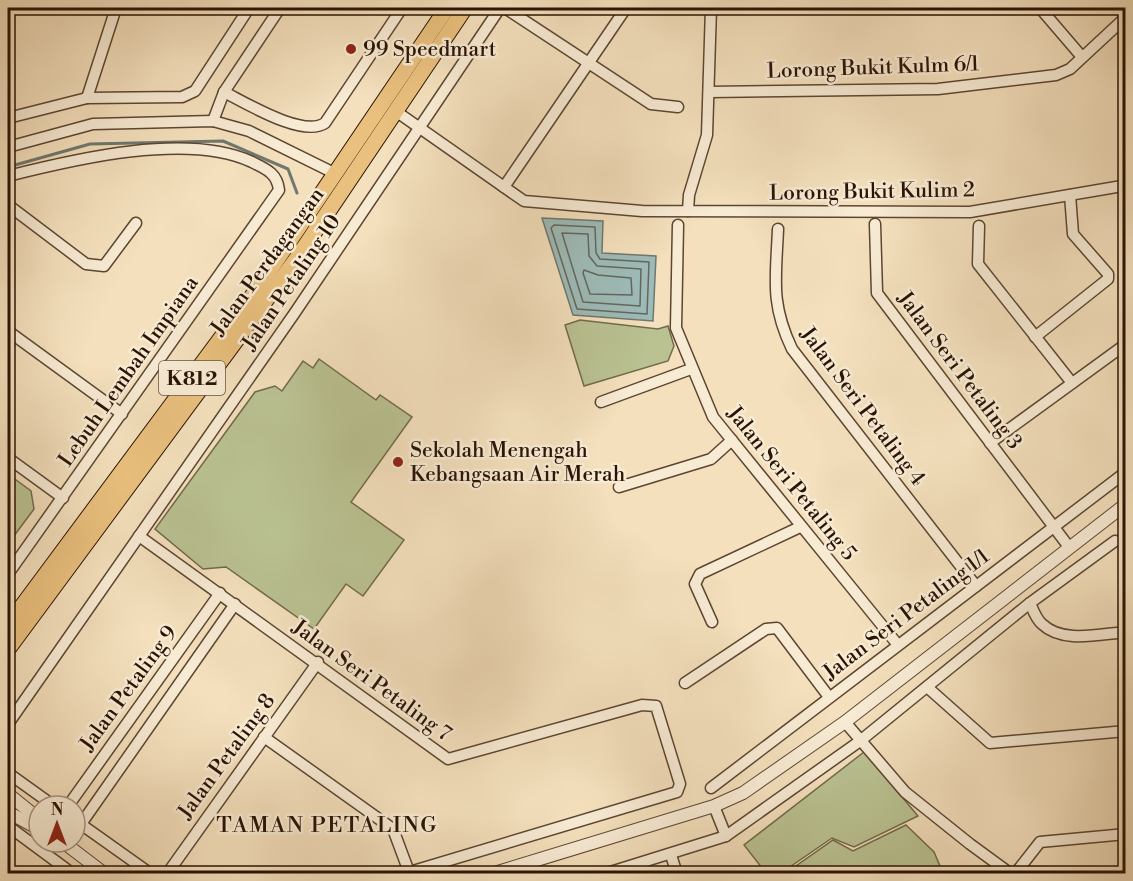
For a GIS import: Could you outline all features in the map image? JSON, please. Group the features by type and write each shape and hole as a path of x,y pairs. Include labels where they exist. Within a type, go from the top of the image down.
{"main road":[{"name":"Jalan Perdagangan","path":"8,625 254,295 333,172 447,8"},
{"name":"Jalan Perdagangan","path":"8,649 297,258 465,8"}],"street":[{"path":"87,98 116,8"},
{"path":"8,118 87,98 182,97 195,91 249,8"},
{"path":"213,121 224,92 280,8"},
{"path":"224,92 298,126 320,127 326,123 402,8"},
{"name":"Jalan Petaling 10","path":"8,724 294,314 500,8"},
{"path":"505,8 651,104 678,107"},
{"path":"504,187 626,8"},
{"path":"688,211 689,195 707,135 711,8"},
{"path":"1040,8 1082,57"},
{"name":"Lorong Bukit Kulm 6/1","path":"709,92 938,89 1056,75 1070,69 1125,17"},
{"name":"Lorong Bukit Kulim 2","path":"397,112 524,201 642,211 969,212 1122,186 1125,183"},
{"path":"8,147 93,124 213,121 249,131 333,172"},
{"name":"Lebuh Lembah Impiana","path":"8,176 87,156 209,148 235,154 271,171 278,181 279,190 8,574"},
{"path":"1035,337 1108,279 1108,274 1073,234 1070,195"},
{"path":"8,205 86,264 104,266 136,223"},
{"name":"Jalan Seri Petaling 3","path":"875,224 877,293 1069,547"},
{"name":"Jalan Seri Petaling 5","path":"678,225 676,328 691,369 713,417 898,645"},
{"path":"980,226 978,264 1072,383"},
{"name":"Jalan Seri Petaling 4","path":"778,229 775,295 779,322 792,350 976,585"},
{"path":"8,331 122,414"},
{"path":"990,443 1125,344"},
{"path":"601,402 691,369"},
{"path":"620,487 711,459 732,440"},
{"path":"8,458 63,498"},
{"name":"Jalan Seri Petaling 1/1","path":"711,788 1125,472"},
{"path":"491,873 714,806 743,793 845,722 1125,504"},
{"path":"712,622 695,584 700,574 800,527"},
{"name":"Jalan Seri Petaling 7","path":"139,536 318,662 448,759 642,705 653,704 660,712 680,784 677,792 406,873"},
{"path":"604,873 670,855 726,836 860,741 1030,603 1115,541"},
{"name":"Jalan Petaling 9","path":"77,794 220,593"},
{"path":"1030,603 1040,623 1055,633 1072,636 1125,632"},
{"path":"87,810 235,604"},
{"path":"685,683 766,629 777,628 829,697"},
{"name":"Jalan Petaling 8","path":"166,873 318,662"},
{"path":"927,687 990,743 1125,730"},
{"path":"845,722 905,792 969,844 1013,873 1040,842 1125,834"},
{"path":"264,737 387,822 398,839 406,873"},
{"path":"8,773 37,794"},
{"path":"8,794 27,809"},
{"path":"714,806 726,836"},
{"path":"8,812 27,822"},
{"path":"8,826 73,873"},
{"path":"87,828 151,873"},
{"path":"79,854 105,873"},
{"path":"670,855 677,873"}],"green space":[{"path":"580,320 658,329 668,326 674,346 668,361 584,386 565,325"},
{"path":"319,359 376,400 380,395 412,417 351,502 404,540 363,596 346,584 314,629 226,567 203,569 155,529 255,392 275,386 282,391 303,361 313,368"},
{"path":"8,474 31,491 34,509 8,544"},
{"path":"864,752 918,816 854,847 832,838 781,873 766,873 744,845"},
{"path":"906,825 934,852 943,873 786,873 833,840 853,851"}],"water":[{"path":"542,218 603,221 602,253 656,256 653,321 573,315"}],"waterway":[{"path":"8,167 90,144 223,141 288,169 297,193"}],"place":[{"name":"99 Speedmart","path":"351,49"},
{"name":"Sekolah Menengah Kebangsaan Air Merah","path":"398,462"}],"district":[{"name":"TAMAN PETALING","path":"327,824"}]}
